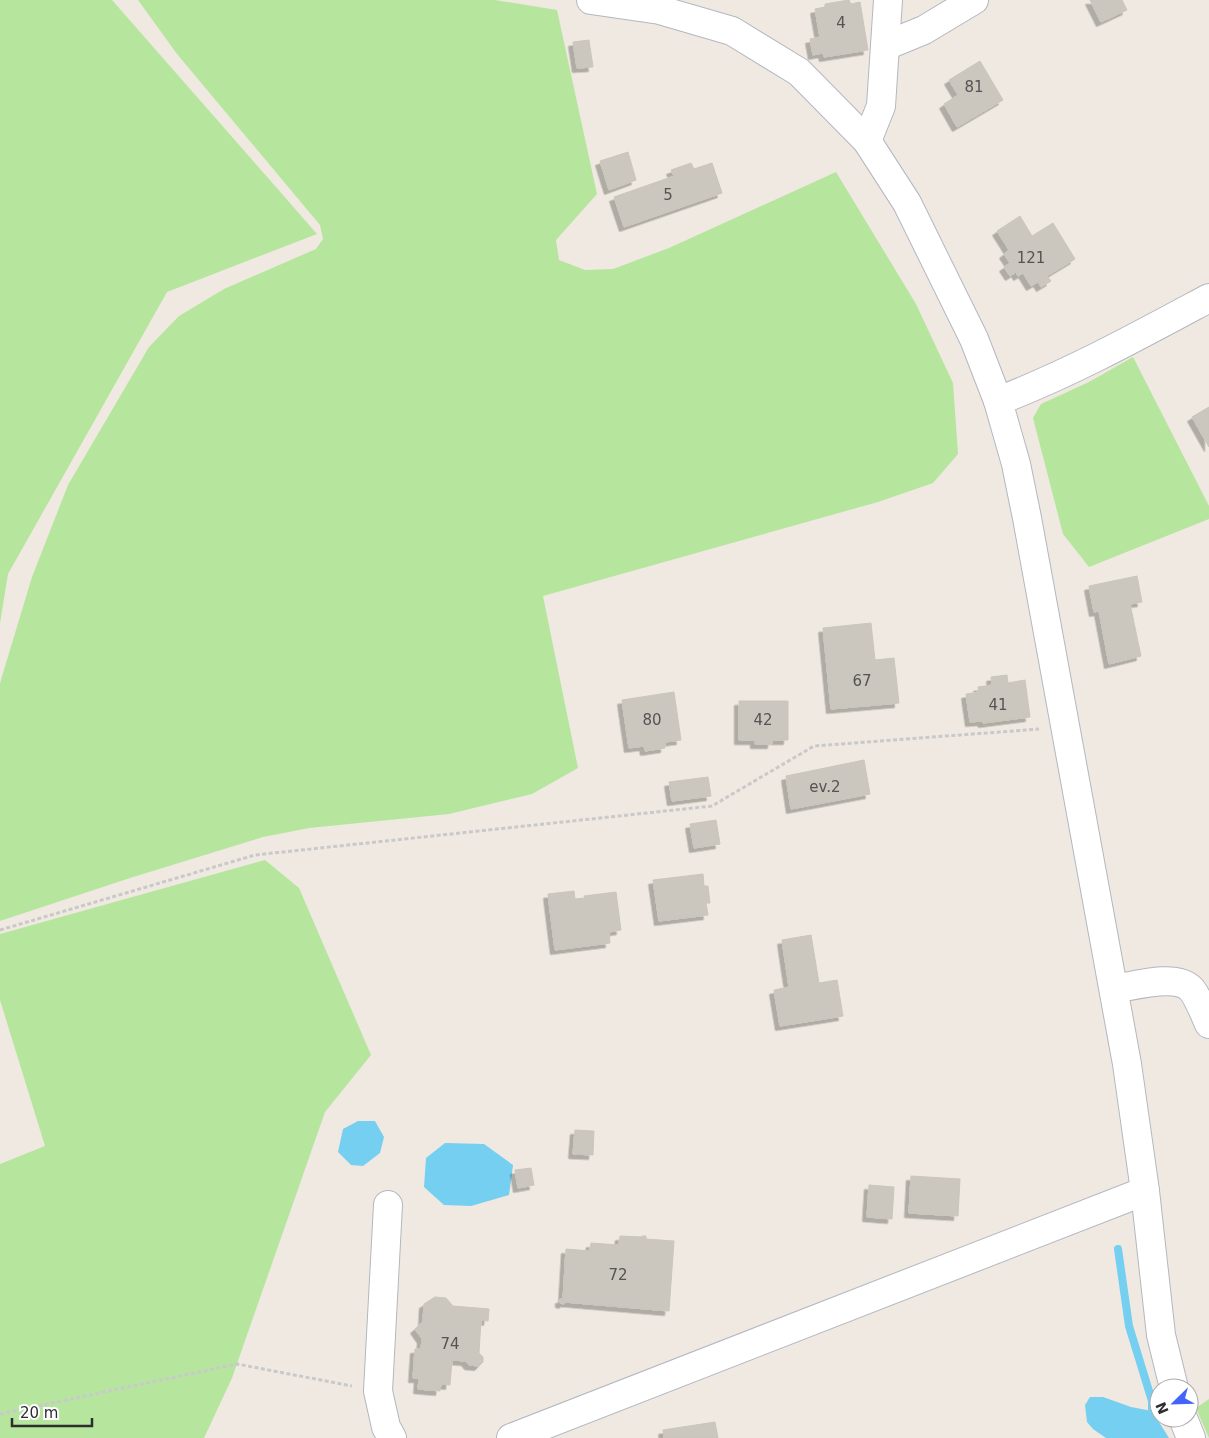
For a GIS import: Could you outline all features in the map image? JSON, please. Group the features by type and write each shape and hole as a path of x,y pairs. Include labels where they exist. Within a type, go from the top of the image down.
{"street":[{"path":"591,0 660,10 732,31 799,72 867,141 906,203 974,339 998,401 1016,464 1127,1064 1145,1191 1161,1335 1172,1378"},
{"path":"867,141 881,106 888,0"},
{"path":"886,46 924,30 974,0"},
{"path":"998,401 1027,390 1104,354 1209,298"},
{"path":"1114,989 1170,980 1182,983 1191,989 1209,1024"},
{"path":"511,1438 1145,1191"},
{"path":"388,1205 378,1391 386,1427 392,1438"}],"path":[{"path":"0,930 255,855 712,806 814,746 1064,727"},
{"path":"0,1414 237,1364 378,1391"}],"green space":[{"path":"0,0 112,0 317,234 167,292 8,574 0,623"},
{"path":"138,0 495,0 557,10 597,194 556,240 559,260 585,270 613,269 669,248 836,172 916,304 953,383 958,454 933,483 878,502 543,596 578,768 532,794 449,814 309,828 263,837 0,921 0,683 32,577 68,485 149,347 179,316 224,289 316,249 323,239 320,225 177,54"},
{"path":"1133,357 1209,506 1209,519 1089,567 1063,534 1033,418 1041,404 1089,382"},
{"path":"265,860 299,888 371,1055 325,1112 232,1378 204,1438 0,1438 0,1164 45,1146 0,1000 0,934"},
{"path":"1209,1399 1209,1438 1199,1415 1199,1406"}],"water":[{"path":"358,1121 375,1121 384,1137 380,1153 363,1166 351,1165 338,1152 343,1129"},
{"path":"445,1143 484,1144 513,1165 509,1195 471,1206 444,1205 424,1187 426,1158"},
{"path":"1090,1397 1103,1397 1131,1407 1149,1410 1149,1428 1163,1428 1169,1438 1106,1438 1087,1422 1085,1405"}],"building":[{"path":"849,0 851,4 860,2 868,50 824,57 823,53 813,55 810,39 820,37 815,9 825,7 825,4"},
{"path":"1090,0 1122,0 1127,10 1101,22"},
{"path":"589,40 593,67 577,68 573,42"},
{"path":"980,61 1003,100 957,127 944,104 958,95 949,80"},
{"path":"628,152 636,180 609,190 600,161"},
{"path":"691,163 694,169 712,163 722,193 624,227 614,197 674,176 671,170"},
{"path":"1020,216 1032,236 1053,223 1075,259 1047,276 1051,281 1041,287 1038,282 1031,286 1023,273 1018,276 1016,272 1010,276 1004,267 1010,263 1004,254 1009,250 997,231"},
{"path":"1209,407 1209,447 1192,417"},
{"path":"1137,576 1142,602 1130,604 1141,656 1109,664 1099,611 1094,612 1089,586"},
{"path":"871,623 875,660 894,658 899,703 831,709 823,628"},
{"path":"1007,675 1008,683 1025,680 1030,717 983,723 982,721 970,722 966,694 979,692 978,687 992,685 991,677"},
{"path":"674,692 681,740 665,742 665,748 645,751 644,746 629,748 622,700"},
{"path":"739,701 788,701 788,740 772,740 772,744 755,744 755,740 739,740"},
{"path":"864,760 870,794 791,809 786,776"},
{"path":"708,777 711,796 672,801 669,782"},
{"path":"716,820 720,844 694,848 690,824"},
{"path":"703,874 704,886 708,886 710,903 706,903 708,915 659,921 653,880"},
{"path":"574,891 575,899 616,892 621,930 609,932 610,943 555,950 548,894"},
{"path":"811,935 819,983 837,980 843,1016 780,1026 774,990 789,987 782,940"},
{"path":"575,1130 594,1131 593,1155 573,1154"},
{"path":"531,1168 534,1185 518,1188 515,1170"},
{"path":"911,1176 960,1179 958,1216 909,1213"},
{"path":"869,1185 894,1187 892,1219 867,1217"},
{"path":"620,1236 646,1236 646,1239 674,1241 669,1311 560,1303 560,1299 563,1299 566,1249 590,1251 591,1243 619,1245"},
{"path":"435,1297 446,1298 453,1306 489,1309 488,1321 481,1320 479,1353 483,1357 483,1362 479,1366 469,1365 466,1361 452,1360 450,1385 441,1384 440,1391 418,1389 419,1378 413,1378 415,1349 421,1349 422,1339 415,1329 423,1322 424,1304"},
{"path":"715,1422 718,1438 664,1438 663,1430"}],"waterway":[{"path":"1118,1249 1129,1326 1149,1391"}]}
